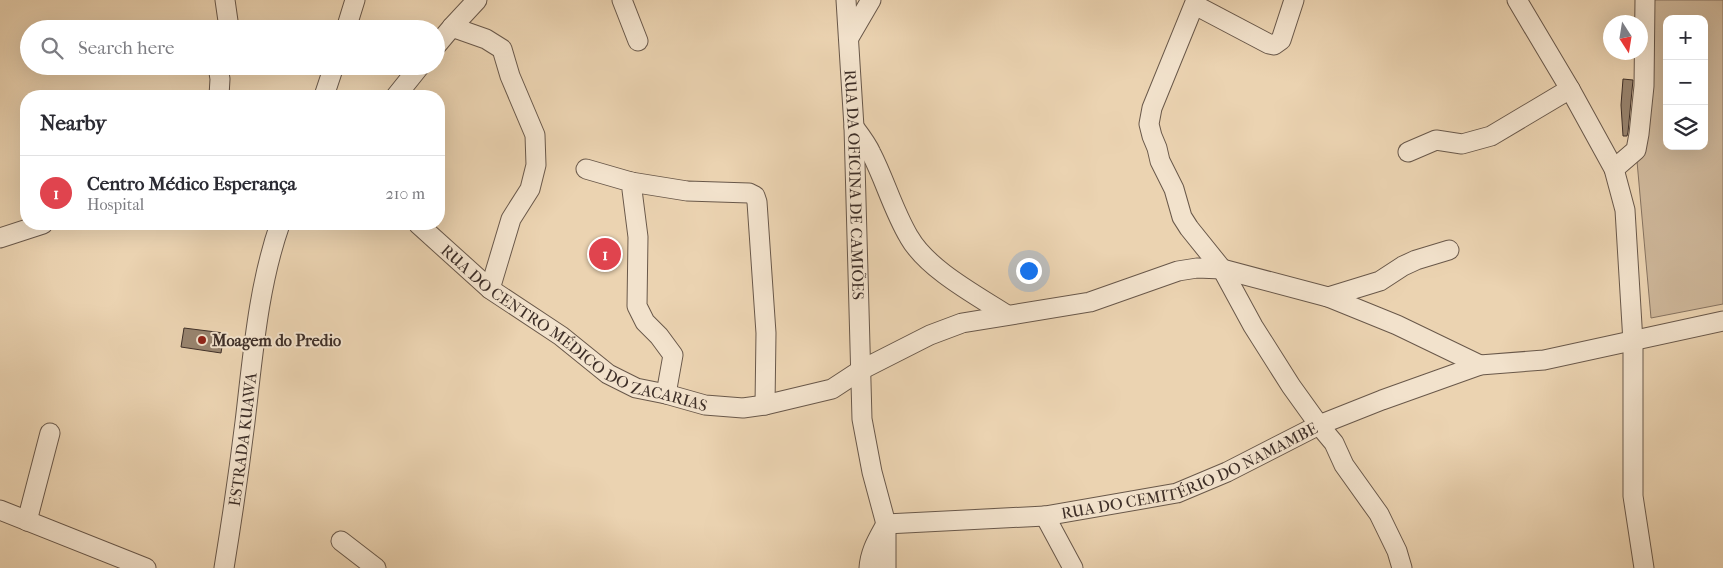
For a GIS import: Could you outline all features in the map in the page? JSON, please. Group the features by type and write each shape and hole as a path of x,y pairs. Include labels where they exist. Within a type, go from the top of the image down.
{"street":[{"path":"225,0 228,20"},
{"path":"349,20 355,0"},
{"path":"445,35 477,0"},
{"path":"622,0 638,41"},
{"name":"RUA DA OFICINA DE CAMIÕES","path":"846,0 850,36 854,127 862,419 872,472 886,524 886,568"},
{"path":"850,36 871,0"},
{"path":"1294,0 1281,40 1274,45 1269,44 1196,2 1152,108 1149,124 1160,161 1174,189 1182,217 1222,269 1253,326 1319,425 1334,443 1344,465 1379,514 1397,551 1402,568"},
{"path":"1517,0 1570,89 1614,169 1625,210 1633,342 1633,496 1644,568"},
{"path":"1614,169 1636,150 1639,134 1644,86 1644,0"},
{"path":"452,27 486,39 502,49 510,76 535,135 536,165 530,189 511,219 490,289"},
{"path":"219,75 219,90"},
{"path":"326,90 331,75"},
{"path":"401,90 413,75"},
{"path":"1408,152 1436,140 1462,144 1484,138 1570,89"},
{"path":"854,127 871,152 890,199 909,238 923,256 952,280 1007,315"},
{"path":"586,169 630,182 687,191 749,193 755,196 757,202 766,333 765,405"},
{"path":"630,182 638,237 637,306 645,322 659,336 673,355 666,394"},
{"path":"0,238 25,230"},
{"name":"ESTRADA KUAWA","path":"224,568 239,474 257,318 278,230"},
{"name":"RUA DO CENTRO MÉDICO DO ZACARIAS","path":"425,230 490,289 561,336 608,374 636,388 706,405 743,408 765,405 832,389 861,370 930,335 954,326 1007,315 1090,302 1178,271 1197,268 1222,269 1328,297 1397,325 1480,365"},
{"path":"1328,297 1380,281 1409,262 1449,250"},
{"name":"RUA DO CEMITÉRIO DO NAMAMBE","path":"886,524 1045,516 1177,494 1228,472 1319,425 1480,365 1544,360 1723,321"},
{"path":"27,520 50,433"},
{"path":"0,510 146,568"},
{"path":"1045,516 1073,568"},
{"path":"869,568 875,543 886,524"},
{"path":"341,541 366,566"}],"shaded area":[{"path":"1645,0 1723,0 1723,304 1651,318 1636,150 1641,60 1648,60 1648,15 1644,15"}],"building":[{"path":"1623,79 1633,80 1627,136 1623,136 1621,105"},
{"name":"Moagem do Predio","path":"184,328 224,333 221,353 181,347"}],"place":[{"name":"Centro Médico Esperança","path":"605,254"},
{"name":"Moagem do Predio","path":"202,340"}]}
